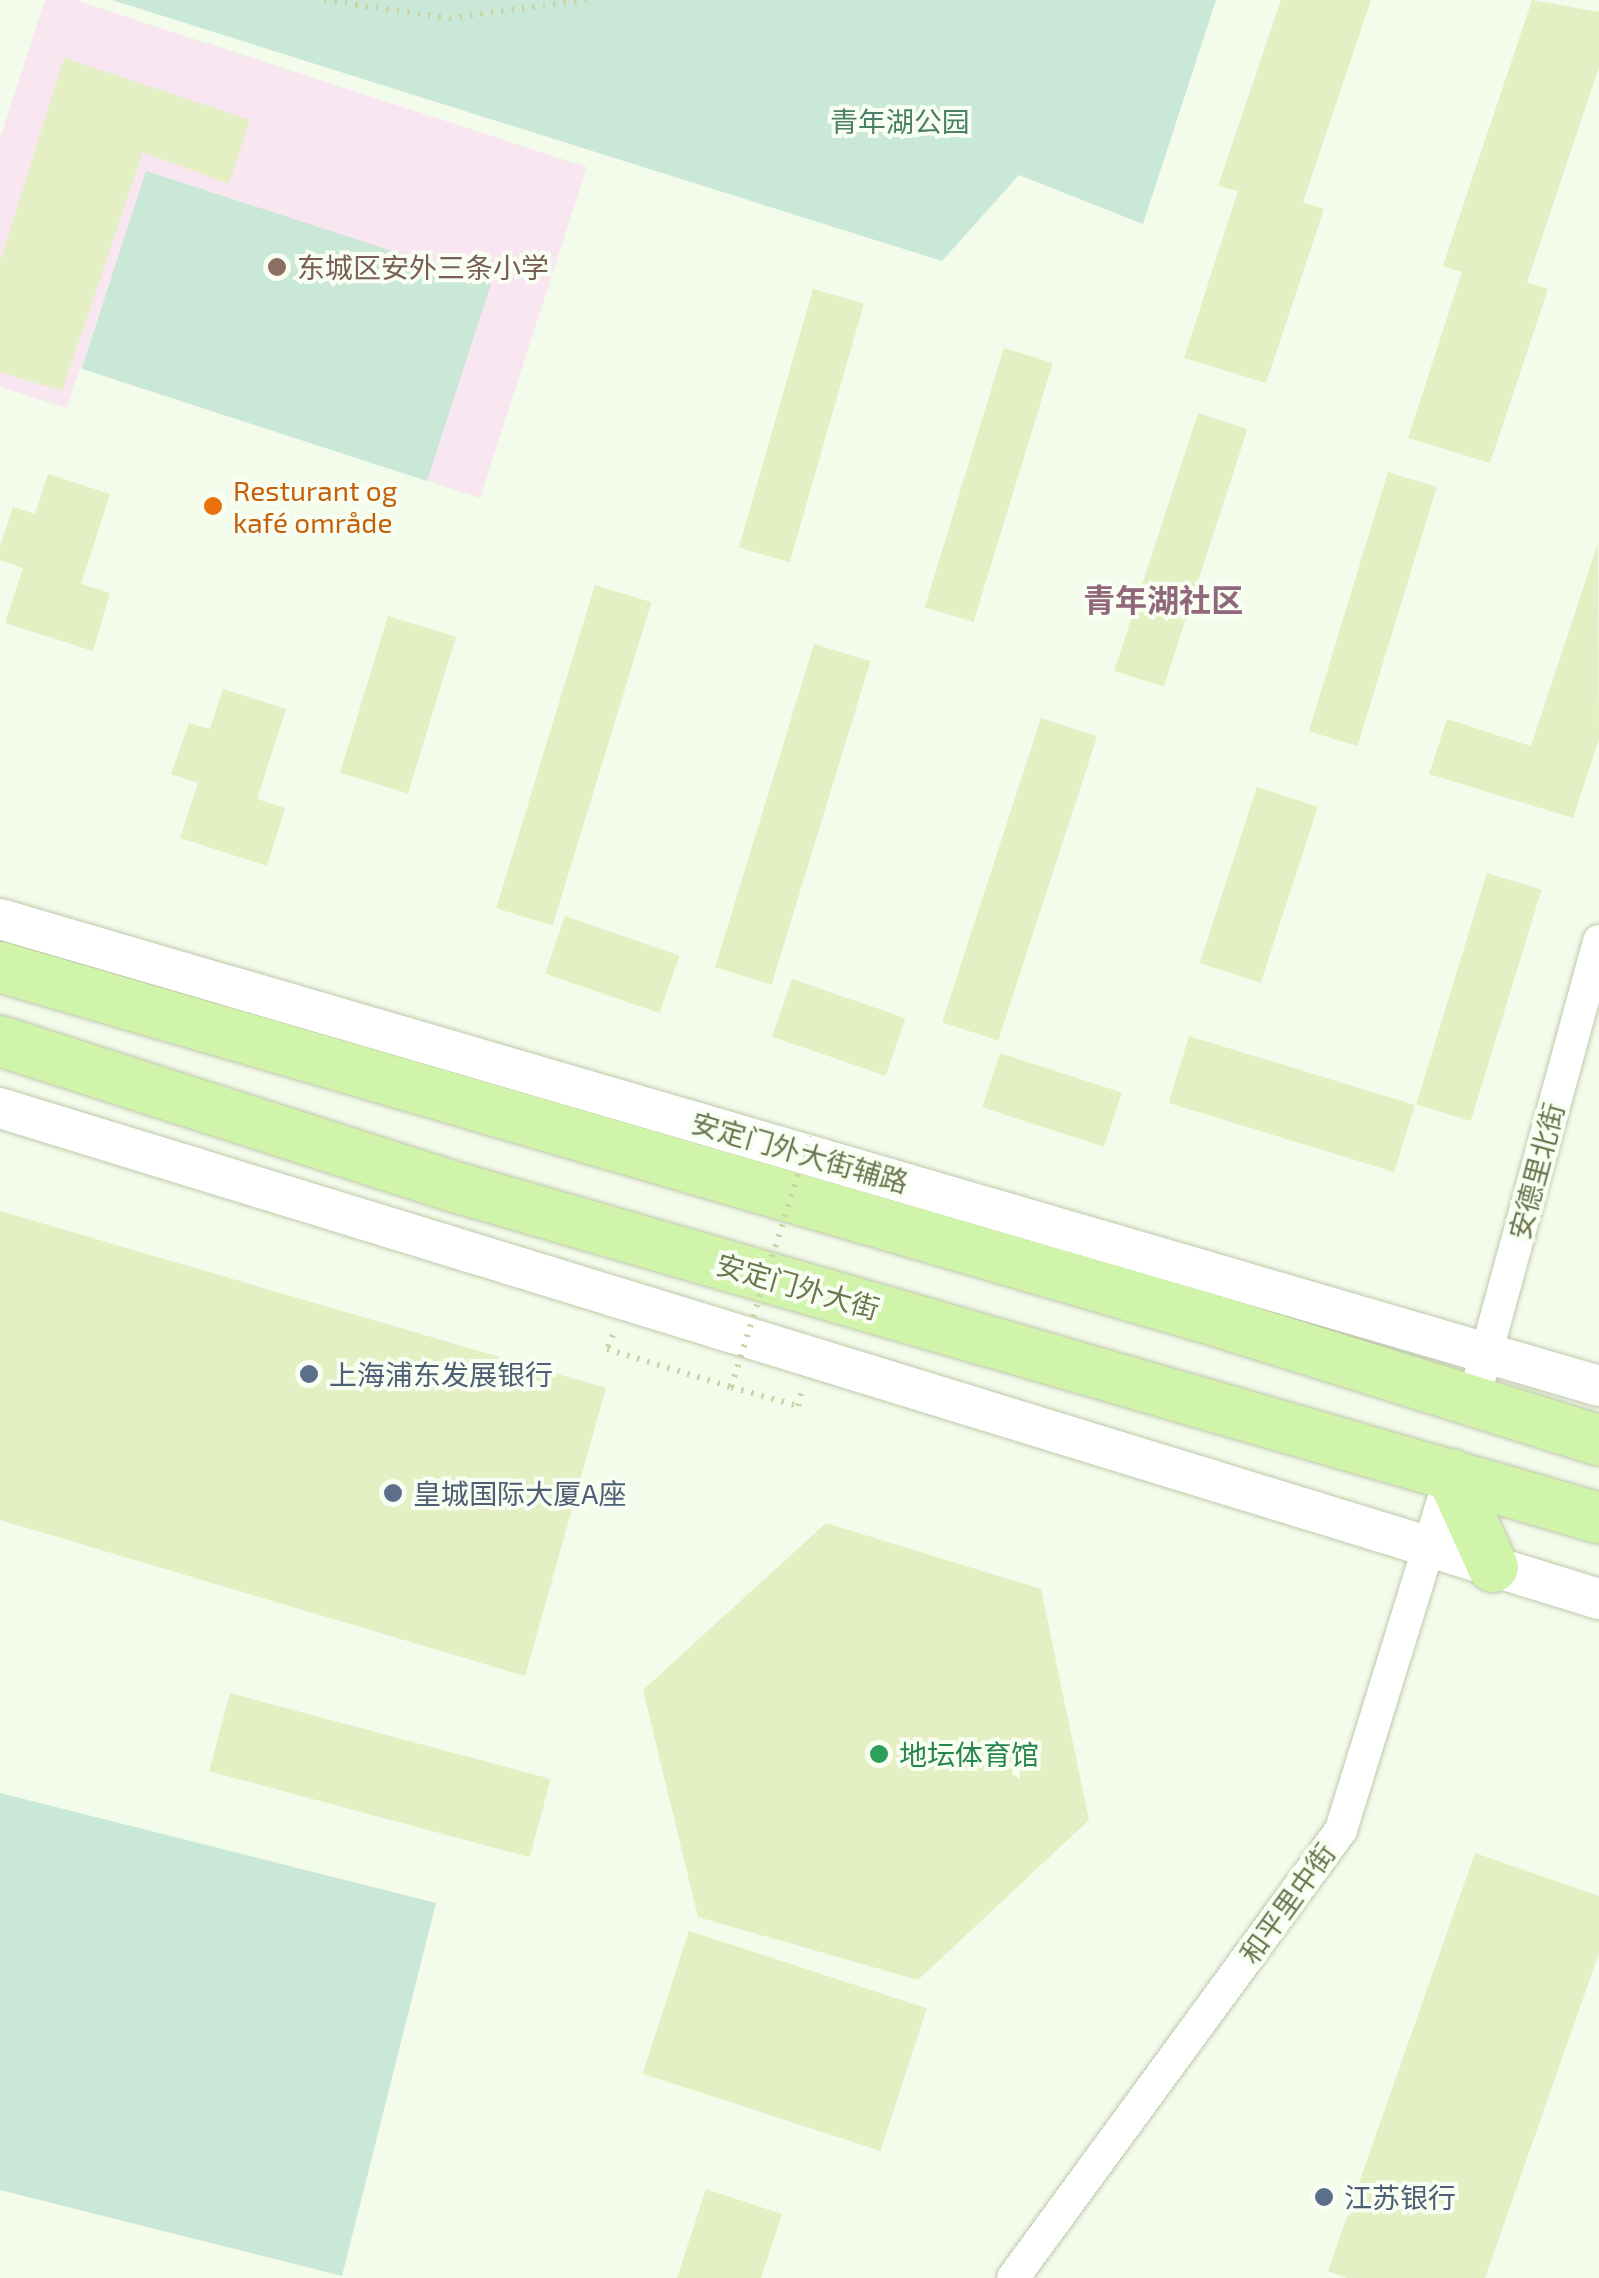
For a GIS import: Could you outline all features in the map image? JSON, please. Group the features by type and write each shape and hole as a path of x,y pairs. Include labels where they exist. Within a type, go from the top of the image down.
{"main road":[{"path":"0,967 1200,1316 1599,1440"},
{"name":"安定门外大街","path":"0,1041 462,1189 1599,1518"},
{"path":"1451,1474 1493,1567"}],"street":[{"name":"安定门外大街辅路","path":"0,919 1599,1386"},
{"name":"安德里北街","path":"1472,1402 1599,941"},
{"path":"0,1108 1599,1599"},
{"name":"和平里中街","path":"1013,2278 1341,1830 1451,1474"}],"path":[{"path":"324,0 449,18 587,0"},
{"path":"731,1387 810,1136"},
{"path":"614,1334 607,1348 731,1387 798,1406 801,1392"}],"shaded area":[{"name":"东城区安外三条小学","path":"45,0 75,0 587,167 480,498 80,368 67,408 0,387 0,138"}],"green space":[{"name":"青年湖公园","path":"112,0 1216,0 1143,224 1019,175 942,261"},
{"path":"146,171 491,283 427,481 82,369"},
{"path":"0,1793 436,1903 342,2276 0,2190"}],"building":[{"path":"1281,0 1371,0 1303,202 1324,209 1266,383 1184,358 1238,191 1218,186"},
{"path":"1532,0 1599,12 1599,67 1527,282 1548,289 1490,463 1408,438 1462,272 1443,266"},
{"path":"64,58 250,120 229,184 143,152 62,391 0,372 0,262"},
{"path":"813,289 864,304 790,562 739,548"},
{"path":"1004,348 1053,363 974,622 925,607"},
{"path":"1198,413 1247,429 1164,687 1114,671"},
{"path":"1388,472 1437,487 1358,746 1309,731"},
{"path":"48,474 110,494 81,584 110,593 93,651 5,623 23,568 0,560 0,546 13,507 35,514"},
{"path":"1598,543 1599,739 1573,818 1429,774 1447,719 1531,746"},
{"path":"595,585 651,602 553,925 496,908"},
{"path":"388,616 456,637 408,794 340,773"},
{"path":"814,644 870,661 772,984 715,967"},
{"path":"223,689 286,709 257,799 285,808 267,866 180,838 198,783 171,774 189,723 210,729"},
{"path":"1041,718 1097,736 998,1041 942,1022"},
{"path":"1257,787 1318,807 1261,983 1200,963"},
{"path":"1487,873 1542,890 1471,1121 1416,1104"},
{"path":"565,916 679,955 660,1013 545,974"},
{"path":"792,979 905,1018 886,1076 772,1037"},
{"path":"1189,1036 1415,1105 1394,1172 1169,1103"},
{"path":"1000,1053 1122,1093 1104,1147 982,1107"},
{"path":"0,1211 606,1388 525,1676 0,1520"},
{"path":"826,1523 1041,1589 1089,1820 918,1980 698,1917 643,1690"},
{"path":"230,1693 551,1779 530,1857 209,1771"},
{"path":"1475,1853 1599,1896 1599,1953 1485,2278 1347,2278 1328,2271"},
{"path":"689,1931 927,2008 880,2151 643,2074"},
{"path":"706,2189 782,2214 761,2278 677,2278"}],"place":[{"name":"东城区安外三条小学","path":"277,267"},
{"name":"Resturant og kafé område","path":"213,506"},
{"name":"上海浦东发展银行","path":"309,1374"},
{"name":"皇城国际大厦A座","path":"393,1493"},
{"name":"地坛体育馆","path":"879,1754"},
{"name":"江苏银行","path":"1324,2197"}],"district":[{"name":"青年湖社区","path":"1163,599"}]}
